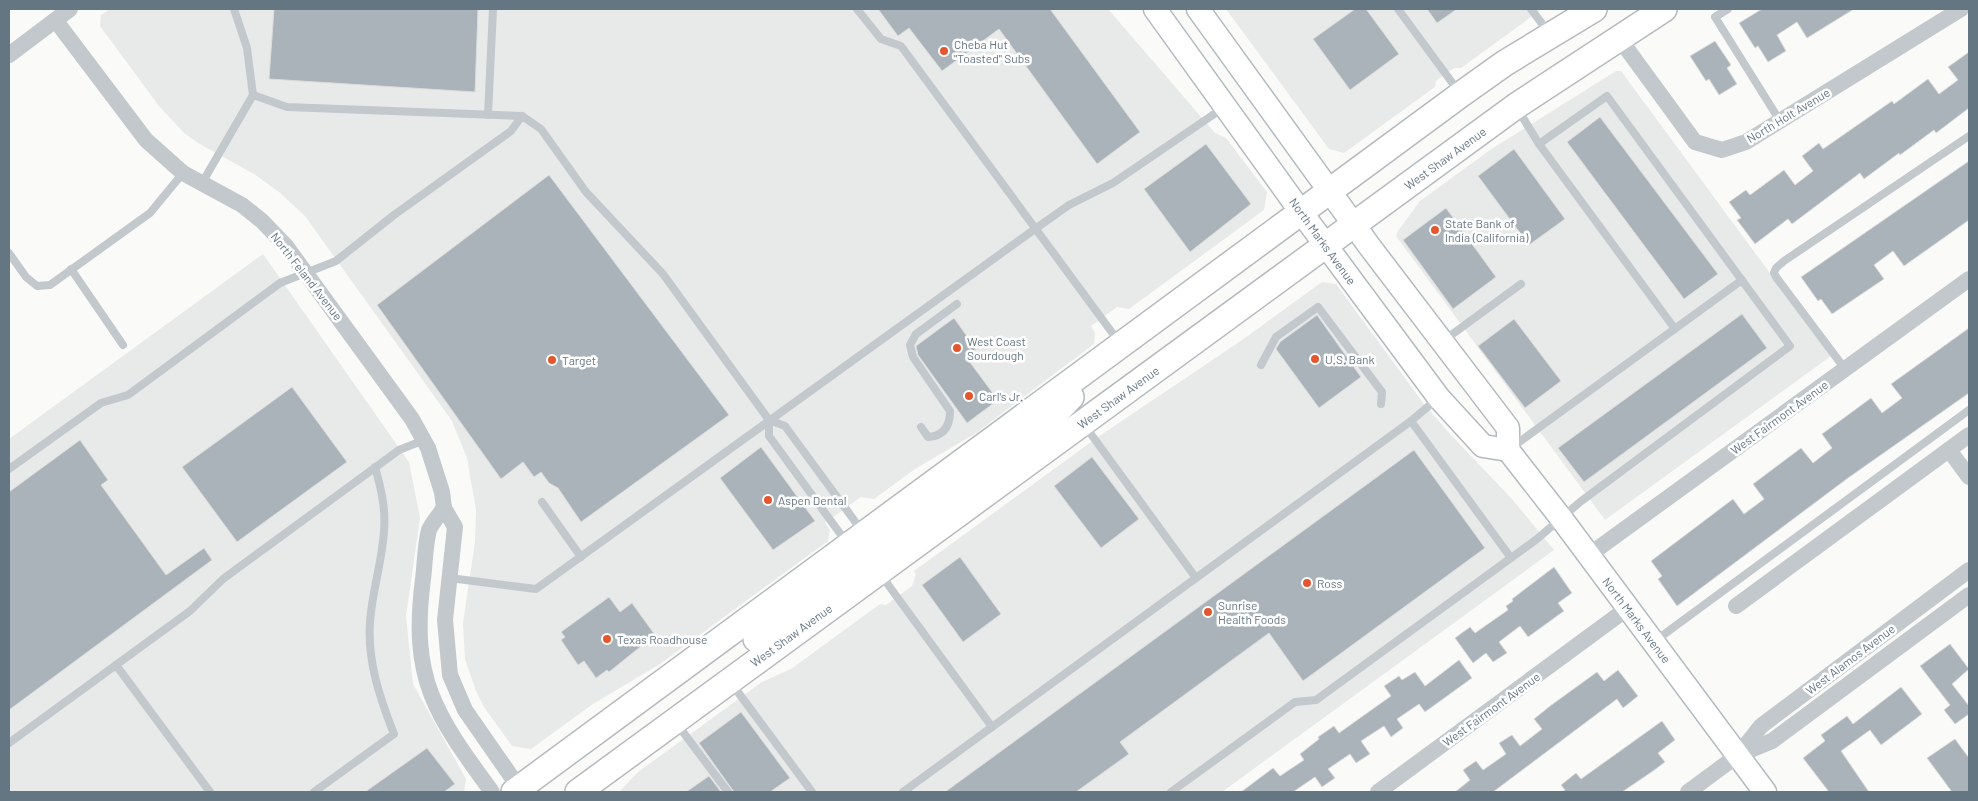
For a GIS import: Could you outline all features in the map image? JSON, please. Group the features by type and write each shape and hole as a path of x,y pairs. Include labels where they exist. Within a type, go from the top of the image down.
{"main road":[{"name":"North Marks Avenue","path":"1155,9 1438,398 1483,446 1508,450 1561,518 1765,792"},
{"path":"1198,9 1354,224 1508,428 1508,450"},
{"path":"519,791 858,541 1120,344 1460,95 1550,35 1594,9"},
{"name":"West Shaw Avenue","path":"578,792 1516,106 1664,9"},
{"path":"878,571 876,557 884,544 1045,424 1120,344"},
{"path":"729,680 736,654 857,564 865,550 858,541"}],"street":[{"path":"9,55 70,9"},
{"name":"North Holt Avenue","path":"1619,38 1695,142 1722,150 1746,142 1960,9"},
{"name":"North Feland Avenue","path":"56,21 134,127 166,159 183,172 242,205 262,221 286,246 412,419 424,440 437,474 444,508 456,527 445,620 450,675 465,710 519,791"},
{"name":"West Fairmont Avenue","path":"1589,556 1969,279"},
{"path":"1736,606 1969,435"},
{"path":"1949,450 1969,477"},
{"path":"444,508 429,530 419,620 422,663 439,715 452,737 492,792"},
{"name":"West Alamos Avenue","path":"1738,756 1761,726 1969,570"},
{"name":"West Alamos Avenue","path":"1688,792 1738,756 1772,741 1969,595"},
{"name":"West Fairmont Avenue","path":"1378,792 1628,608"}],"lane":[{"path":"202,183 253,95 246,48 234,9"},
{"path":"488,115 493,9"},
{"path":"857,9 881,39 901,46 1120,344"},
{"path":"1398,9 1460,95"},
{"path":"1531,9 1550,35"},
{"path":"1728,9 1715,17 1780,121"},
{"path":"253,95 286,107 522,116 541,129 586,192 663,274 769,420 785,426 858,541"},
{"path":"1171,792 1295,702 1316,700 1511,558 1561,518 1790,346 1607,96 1539,144"},
{"path":"1516,106 1539,144 1675,328"},
{"path":"450,578 536,589 1035,228 1069,205 1113,183 1225,107"},
{"path":"9,469 101,403 128,395 280,283 336,261 394,215 511,131 522,116"},
{"path":"1845,369 1776,277 1774,274 1776,268 1969,136"},
{"path":"9,254 26,277 37,286 50,285 150,214 183,172"},
{"path":"71,269 123,344"},
{"path":"1508,450 1742,280"},
{"path":"1442,342 1521,284"},
{"path":"921,427 928,437 941,434 947,428 950,411 913,357 910,345 916,334 957,304"},
{"path":"1261,365 1276,337 1318,307 1382,392 1381,404"},
{"path":"903,792 1411,421 1438,398"},
{"path":"1654,642 1969,410"},
{"path":"769,420 769,436 858,541"},
{"path":"1411,421 1511,558"},
{"path":"1082,423 1196,578"},
{"path":"9,743 190,610 238,568 399,450 424,440"},
{"path":"314,792 394,734 376,679 370,639 372,601 384,531 383,498 376,467"},
{"path":"542,502 581,556"},
{"path":"878,571 992,728"},
{"path":"116,665 210,792"},
{"path":"729,680 812,792"},
{"path":"674,720 728,792"}],"shaded area":[{"path":"110,9 1108,9 1215,133 1226,138 1267,192 1264,210 1129,309 1117,307 1091,326 1095,333 1094,344 976,433 915,469 874,499 861,497 825,523 830,530 828,541 660,664 593,704 531,749 512,746 484,707 476,691 465,659 463,623 475,542 476,510 467,458 452,421 305,216 279,192 254,174 198,143 184,133 159,106 100,26 101,15"},
{"path":"1226,9 1542,9 1461,68 1454,68 1436,81 1435,87 1344,153 1329,149"},
{"path":"1616,71 1621,71 1831,356 1605,520 1396,236 1420,201 1490,150"},
{"path":"263,254 409,462 420,518 406,616 413,684 466,779 464,792 9,792 9,439"},
{"path":"1322,282 1336,284 1424,404 1512,499 1554,550 1222,792 619,792 638,772 762,682 791,669 880,604 886,605 912,586 916,574 914,571 1098,437 1245,338"}],"building":[{"path":"274,9 478,9 475,92 269,79"},
{"path":"878,9 1050,9 1140,132 1097,164 999,29 942,71 909,28 898,36"},
{"path":"1355,9 1366,9 1399,54 1350,90 1313,39"},
{"path":"1427,9 1457,9 1437,23"},
{"path":"1762,9 1854,9 1807,38 1797,22 1777,35 1786,51 1768,62 1758,46 1755,48 1739,23"},
{"path":"1715,41 1731,65 1727,68 1737,84 1719,95 1709,79 1706,81 1690,56"},
{"path":"1969,52 1969,108 1936,133 1934,130 1864,179 1860,173 1792,224 1788,219 1755,244 1737,220 1741,218 1729,202 1746,190 1750,195 1784,170 1795,185 1813,171 1802,156 1819,143 1823,149 1892,101 1894,104 1928,79 1939,94 1958,80 1948,67"},
{"path":"1600,117 1718,274 1684,299 1567,142"},
{"path":"1206,144 1251,204 1190,252 1144,189"},
{"path":"1514,149 1565,219 1529,245 1478,176"},
{"path":"1969,161 1969,220 1904,266 1893,251 1874,265 1884,279 1832,314 1821,299 1818,301 1801,277"},
{"name":"Target","path":"549,175 729,415 581,522 558,488 549,483 541,472 534,477 523,462 501,479 377,305"},
{"path":"1446,208 1496,277 1453,309 1403,240"},
{"path":"1742,314 1767,348 1584,482 1558,448"},
{"path":"1317,315 1361,377 1319,408 1276,349 1280,342"},
{"path":"954,318 976,349 966,357 998,400 967,423 918,355 916,346"},
{"path":"1514,319 1561,381 1525,408 1478,346"},
{"path":"1969,328 1969,393 1848,478 1677,606 1658,579 1662,576 1651,561 1733,499 1744,514 1764,499 1753,484 1801,448 1813,463 1832,448 1822,434 1871,398 1882,413 1902,398 1891,384"},
{"path":"292,387 347,462 237,542 182,467"},
{"path":"80,440 108,480 101,485 166,575 204,548 212,560 9,710 9,492"},
{"name":"Aspen Dental","path":"761,447 815,521 773,550 720,478"},
{"path":"1414,450 1485,548 1303,681 1269,633 1120,742 1129,754 1076,792 945,792"},
{"path":"1092,457 1139,519 1101,548 1054,486"},
{"path":"960,557 1001,614 963,642 922,585"},
{"path":"1554,567 1572,593 1558,603 1564,611 1528,637 1520,626 1499,642 1507,653 1493,662 1486,653 1473,663 1455,638 1470,627 1475,633 1508,610 1506,606 1513,601 1512,599"},
{"name":"Texas Roadhouse","path":"609,597 620,612 632,603 655,635 609,672 607,670 596,678 584,661 578,665 561,640 565,637 561,632"},
{"path":"1950,644 1969,669 1952,684 1969,706 1969,714 1955,724 1944,710 1950,705 1920,666"},
{"path":"1459,660 1472,678 1425,712 1419,704 1397,719 1403,728 1391,737 1384,726 1361,741 1370,754 1356,763 1350,754 1328,769 1335,778 1322,787 1315,777 1293,792 1241,792 1273,768 1280,776 1304,760 1300,754 1319,739 1318,737 1334,726 1339,733 1391,696 1384,686 1399,676 1402,680 1415,672 1425,686"},
{"path":"1618,670 1638,696 1623,708 1617,699 1493,792 1455,792 1470,780 1463,770 1476,761 1483,770 1506,754 1499,743 1512,735 1520,746 1542,729 1534,719 1550,706 1597,672 1604,681"},
{"path":"1901,687 1922,714 1881,745 1870,730 1841,751 1869,792 1829,792 1803,758 1825,741 1821,735 1847,716 1853,724"},
{"path":"741,712 790,778 770,792 734,792 699,743"},
{"path":"1662,721 1675,740 1658,753 1665,762 1653,771 1622,792 1562,792 1565,790 1561,785 1576,773 1581,779"},
{"path":"1955,739 1969,758 1969,792 1952,792 1927,758"},
{"path":"427,748 455,784 444,792 365,792"},
{"path":"709,776 721,792 686,792"}],"place":[{"name":"Cheba Hut \"Toasted\" Subs","path":"944,51"},
{"name":"State Bank of India (California)","path":"1435,230"},
{"name":"West Coast Sourdough","path":"957,348"},
{"name":"U.S. Bank","path":"1315,359"},
{"name":"Target","path":"552,360"},
{"name":"Carl's Jr.","path":"969,396"},
{"name":"Aspen Dental","path":"768,500"},
{"name":"Ross","path":"1307,583"},
{"name":"Sunrise Health Foods","path":"1208,612"},
{"name":"Texas Roadhouse","path":"607,639"}]}
